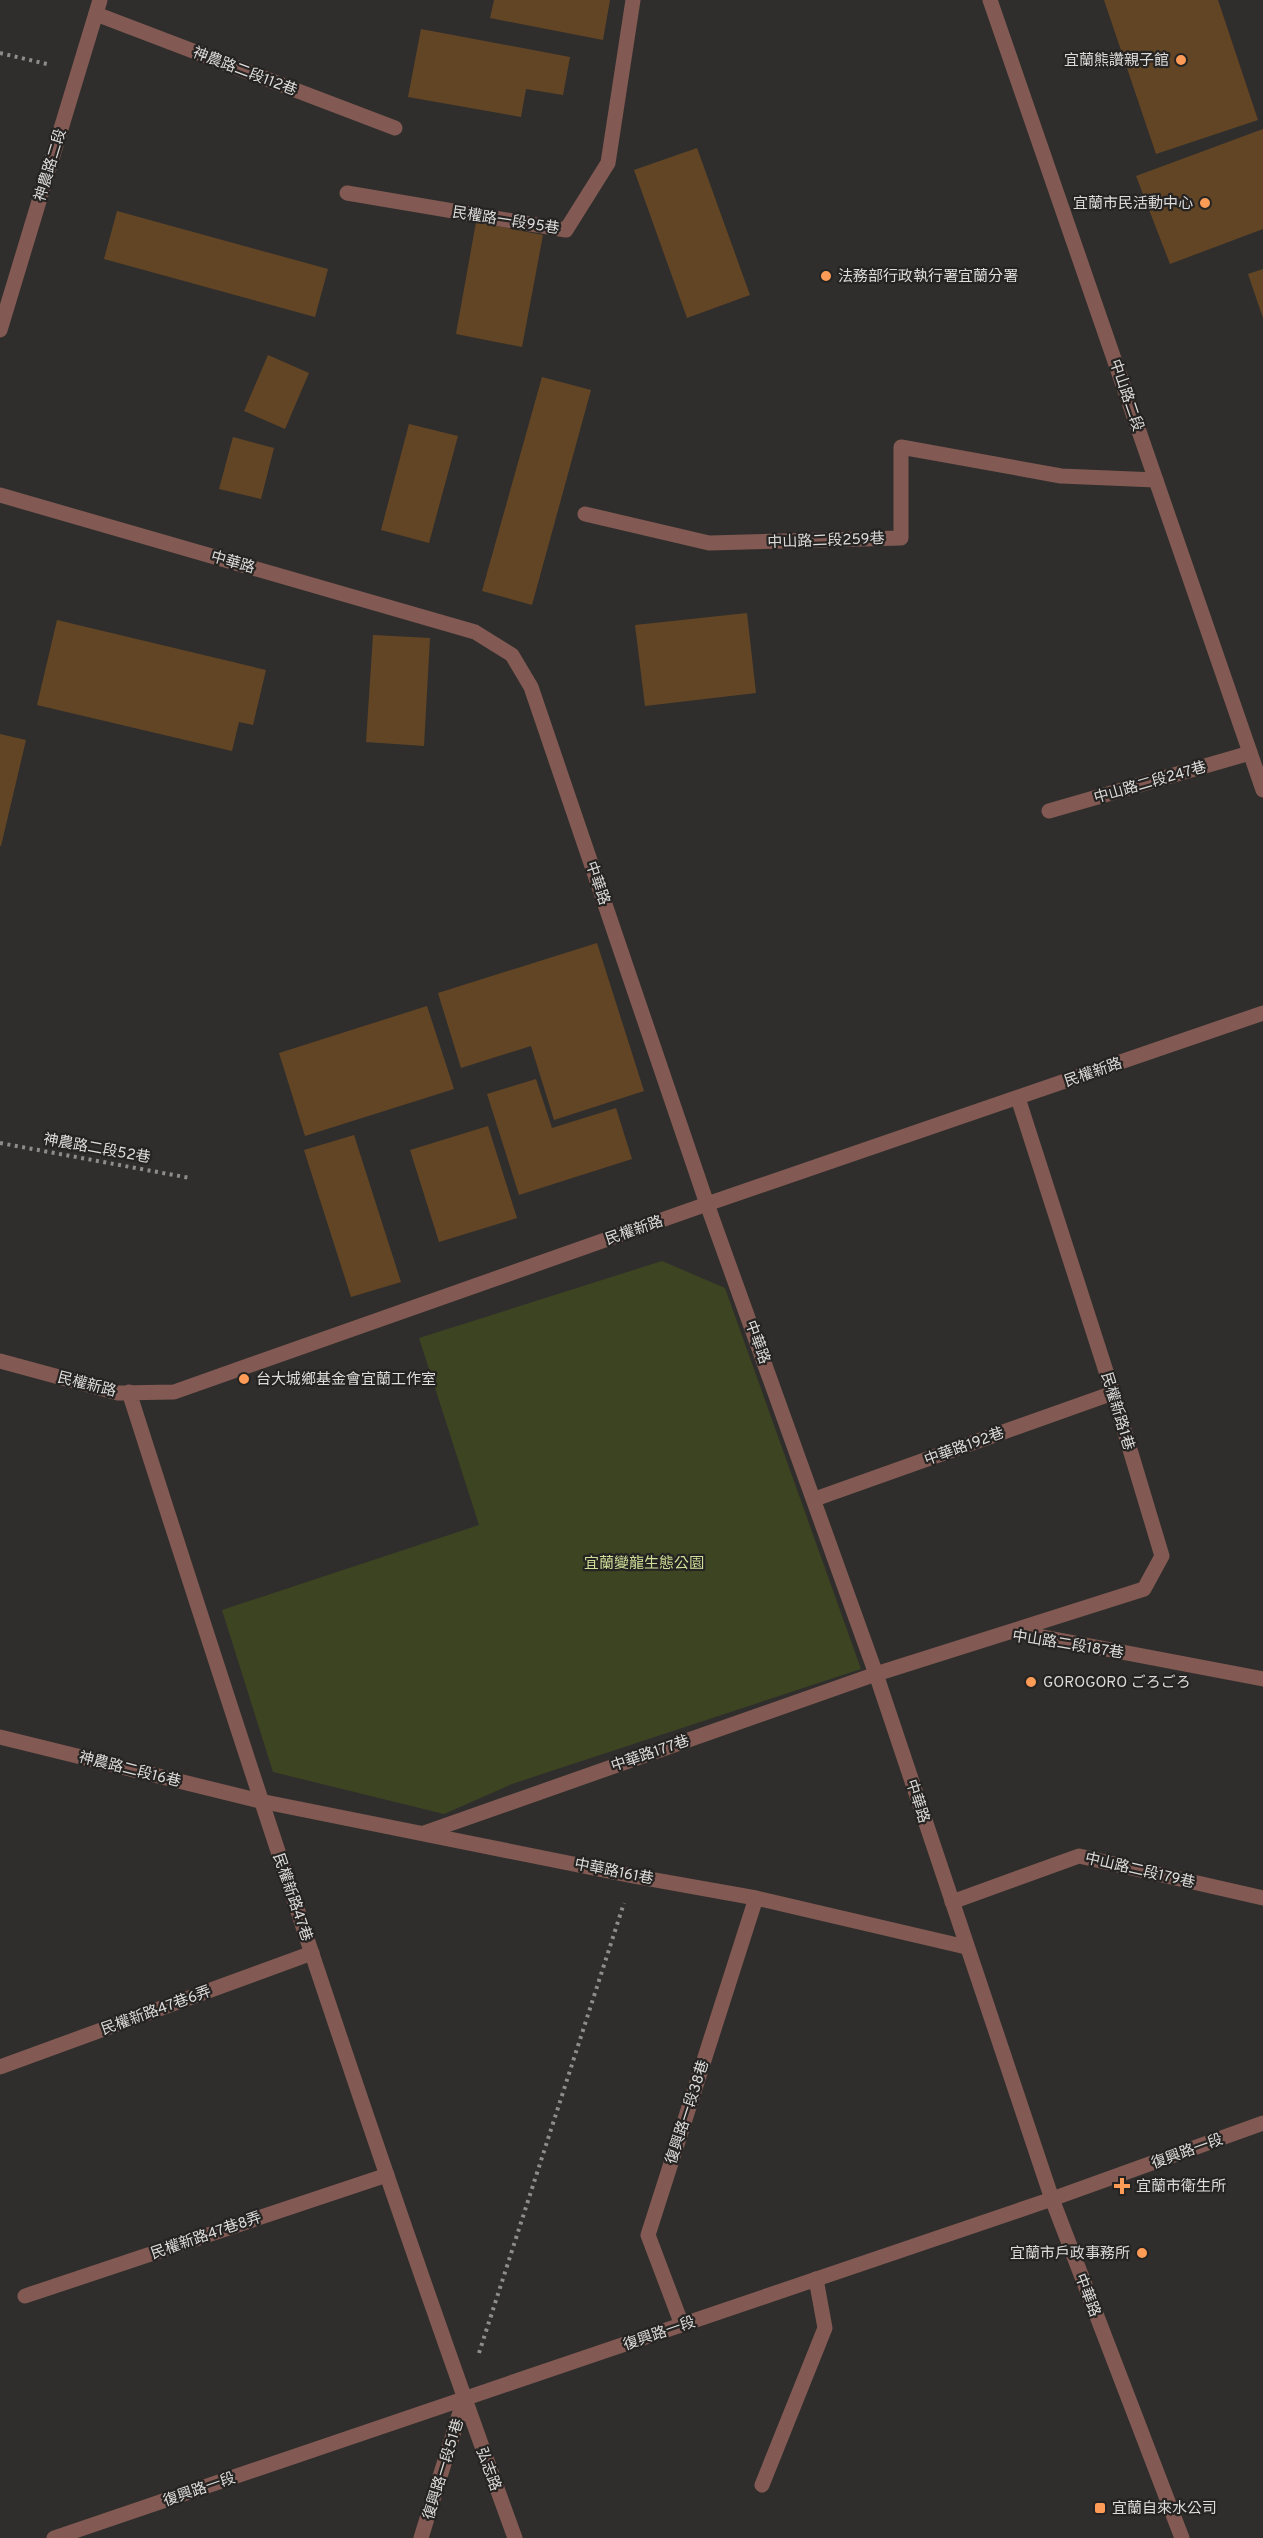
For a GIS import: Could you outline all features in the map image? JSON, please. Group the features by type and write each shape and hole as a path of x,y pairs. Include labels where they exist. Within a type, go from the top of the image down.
{"street":[{"name":"民權路一段95巷","path":"347,193 566,230 608,163 633,0"},
{"name":"中山路二段","path":"990,0 1263,790"},
{"name":"神農路二段","path":"0,330 98,7"},
{"name":"神農路二段112巷","path":"98,7 395,128"},
{"name":"中山路二段259巷","path":"585,514 709,543 901,538 901,447 1061,476 1156,480"},
{"name":"中華路","path":"0,495 475,632 512,655 531,687 707,1204 876,1674 1052,2199 1182,2538"},
{"name":"中山路二段247巷","path":"1049,811 1250,753"},
{"name":"民權新路","path":"0,1361 118,1393 174,1392 707,1204 1263,1013"},
{"name":"民權新路1巷","path":"1012,1631 1144,1589 1162,1556 1113,1393 1018,1098"},
{"name":"民權新路47巷","path":"129,1392 260,1801 464,2399"},
{"name":"中華路192巷","path":"814,1499 1113,1393"},
{"name":"中山路二段187巷","path":"876,1674 1012,1631 1263,1679"},
{"name":"中華路177巷","path":"424,1833 876,1674"},
{"name":"神農路二段16巷","path":"0,1737 260,1801"},
{"name":"中華路161巷","path":"260,1801 633,1876 756,1898 966,1947"},
{"name":"中山路二段179巷","path":"952,1902 1079,1856 1263,1898"},
{"name":"復興路一段38巷","path":"682,2325 648,2235 756,1898"},
{"name":"民權新路47巷6弄","path":"0,2067 312,1953"},
{"name":"復興路一段","path":"54,2538 1052,2199 1263,2123"},
{"name":"民權新路47巷8弄","path":"25,2296 387,2175"},
{"path":"762,2485 825,2328 816,2279"},
{"name":"復興路一段51巷","path":"421,2538 464,2399"},
{"name":"弘志路","path":"464,2399 514,2538"}],"path":[{"path":"0,53 78,71"},
{"name":"神農路二段52巷","path":"0,1143 190,1178"},
{"path":"479,2354 633,1876"}],"green space":[{"name":"宜蘭變龍生態公園","path":"662,1261 725,1288 861,1669 512,1784 444,1814 273,1772 222,1610 479,1525 419,1338"}],"building":[{"path":"494,0 610,0 603,40 490,18"},
{"name":"宜蘭熊讚親子館","path":"1104,0 1218,0 1258,120 1156,154"},
{"path":"421,29 570,57 563,95 526,89 521,117 408,97"},
{"name":"宜蘭市民活動中心","path":"1263,129 1263,229 1170,264 1136,176"},
{"path":"697,148 750,295 687,318 634,170"},
{"path":"117,211 328,269 315,317 104,259"},
{"path":"476,222 543,235 522,347 456,334"},
{"path":"1263,269 1263,318 1248,274"},
{"path":"268,355 309,373 285,429 244,411"},
{"path":"542,377 591,390 532,605 482,591"},
{"path":"409,424 458,436 429,543 381,530"},
{"path":"233,437 274,448 261,499 219,489"},
{"path":"747,613 756,693 645,706 635,625"},
{"path":"57,620 266,670 253,725 239,722 232,751 37,705"},
{"path":"373,635 430,638 424,746 366,742"},
{"path":"0,734 26,740 1,846 0,846"},
{"path":"597,943 644,1091 554,1120 531,1046 461,1068 438,993"},
{"path":"427,1006 454,1089 305,1136 279,1053"},
{"path":"536,1079 552,1128 616,1108 632,1159 519,1195 487,1094"},
{"path":"488,1126 517,1218 439,1242 410,1150"},
{"path":"354,1135 401,1282 351,1297 304,1150"}],"place":[{"name":"宜蘭熊讚親子館","path":"1181,60"},
{"name":"宜蘭市民活動中心","path":"1205,203"},
{"name":"法務部行政執行署宜蘭分署","path":"826,276"},
{"name":"台大城鄉基金會宜蘭工作室","path":"244,1379"},
{"name":"GOROGORO ごろごろ","path":"1031,1682"},
{"name":"宜蘭市衛生所","path":"1122,2186"},
{"name":"宜蘭市戶政事務所","path":"1142,2253"},
{"name":"宜蘭自來水公司","path":"1100,2508"}]}
